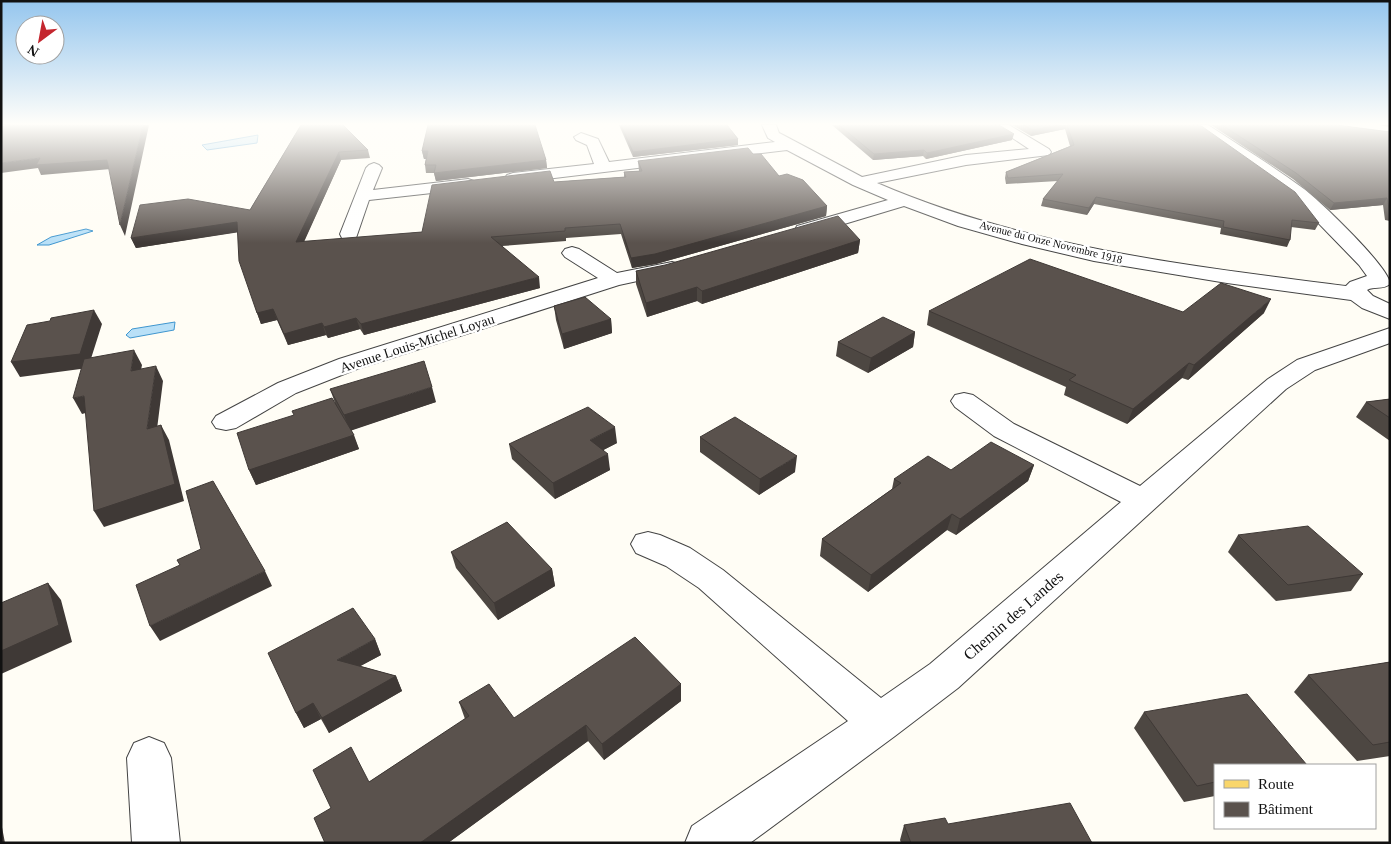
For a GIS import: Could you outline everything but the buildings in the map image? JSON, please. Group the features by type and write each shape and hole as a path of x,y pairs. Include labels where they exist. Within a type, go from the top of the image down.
{"street":[{"path":"502,180 626,164"},
{"name":"Avenue du Onze Novembre 1918","path":"822,164 904,200 993,229 1116,259 1218,276 1358,294"},
{"path":"859,182 945,164"},
{"path":"1257,164 1299,193 1367,260 1386,282"},
{"path":"349,234 374,168"},
{"path":"362,196 483,182"},
{"path":"781,237 904,200"},
{"path":"572,253 614,280"},
{"name":"Avenue Louis-Michel Loyau","path":"226,422 287,388 348,364 614,280 658,272 696,262"},
{"path":"1386,282 1360,284 1356,288 1358,294 1368,302 1390,312"},
{"name":"Chemin des Landes","path":"709,843 770,802 944,676 1276,384 1293,372 1322,359 1390,335"},
{"path":"964,400 1004,430 1142,500"},
{"path":"648,544 678,557 712,580 880,723"},
{"path":"149,758 156,843"}],"water":[{"path":"86,229 93,231 49,245 37,245 51,237"},
{"path":"175,322 174,330 130,338 126,335 132,329"}]}
